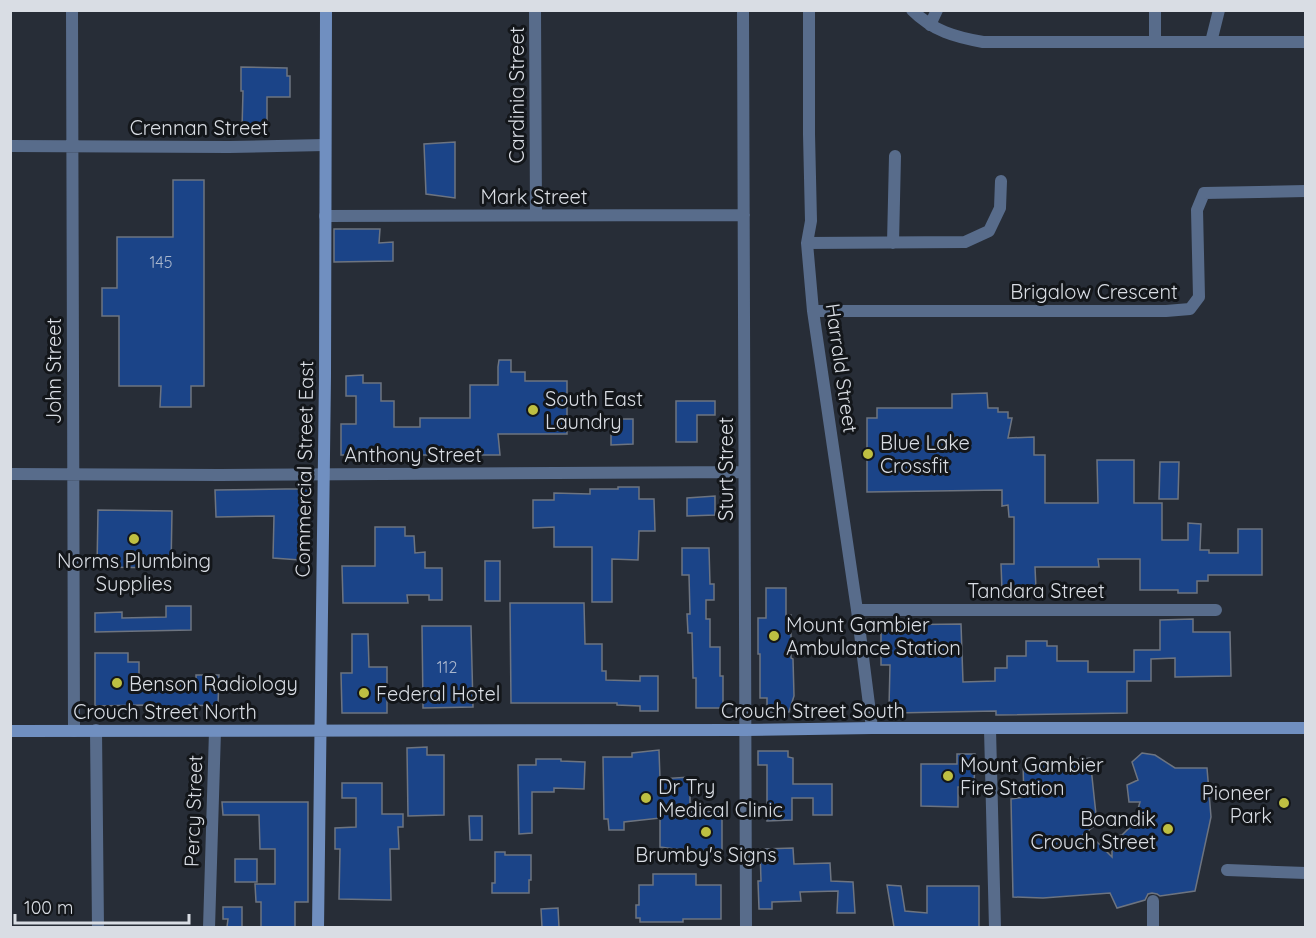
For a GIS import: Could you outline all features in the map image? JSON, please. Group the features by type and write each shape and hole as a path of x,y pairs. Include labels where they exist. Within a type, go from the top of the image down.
{"street":[{"name":"John Street","path":"72,10 74,731"},
{"name":"Commercial Street East","path":"318,927 325,375 326,10"},
{"name":"Cardinia Street","path":"535,10 536,215"},
{"name":"Sturt Street","path":"743,10 746,927"},
{"name":"Harrald Street","path":"809,10 811,221 807,243 813,311 872,728"},
{"path":"912,10 930,25 951,36 983,42 1305,42"},
{"path":"930,25 937,10"},
{"path":"1155,10 1155,41"},
{"path":"1210,42 1219,10"},
{"name":"Crennan Street","path":"10,146 326,145"},
{"path":"893,243 895,156"},
{"path":"807,243 965,242 989,231 1000,208 1001,181"},
{"name":"Brigalow Crescent","path":"813,311 1166,311 1190,309 1199,297 1197,210 1204,193 1305,191"},
{"name":"Mark Street","path":"326,216 744,215"},
{"name":"Anthony Street","path":"10,474 744,472"},
{"name":"Tandara Street","path":"857,610 1216,610"},
{"name":"Crouch Street South","path":"320,731 1305,728"},
{"path":"990,729 995,927"},
{"path":"96,730 98,927"},
{"name":"Crouch Street North","path":"10,731 320,731"},
{"name":"Percy Street","path":"209,927 215,731"},
{"path":"1227,870 1305,873"},
{"path":"1153,901 1153,927"}],"building":[{"path":"241,67 287,68 287,76 290,76 290,97 267,97 267,129 242,129"},
{"path":"455,142 455,198 426,194 424,144"},
{"path":"173,180 204,180 204,386 191,386 191,407 160,407 161,386 119,386 119,316 102,316 102,288 117,288 117,237 173,237"},
{"path":"334,229 380,229 379,243 393,242 393,261 334,262"},
{"path":"499,360 511,360 511,372 525,372 525,381 567,381 567,434 498,434 500,455 341,455 341,424 356,424 356,396 346,396 346,376 363,375 363,383 381,383 381,401 394,401 394,427 420,427 420,418 470,418 470,385 498,385"},
{"path":"987,393 988,408 998,408 998,412 1008,412 1008,418 1012,418 1008,438 1034,437 1034,455 1045,455 1045,503 1098,503 1097,460 1134,460 1134,503 1162,503 1162,540 1188,540 1188,523 1201,524 1200,550 1209,550 1209,553 1238,553 1238,529 1262,529 1262,575 1208,575 1208,581 1197,581 1197,593 1178,593 1178,590 1140,590 1140,559 1098,559 1099,567 1035,567 1036,589 1002,590 1001,564 1014,564 1014,517 1009,517 1008,505 1002,506 1002,490 867,492 867,418 877,418 877,408 952,408 952,394"},
{"path":"676,401 715,401 715,415 697,415 697,442 676,442"},
{"path":"611,419 633,419 633,444 611,445"},
{"path":"1160,462 1179,462 1178,499 1159,499"},
{"path":"618,487 639,487 639,499 654,499 655,531 639,531 638,560 612,559 612,602 592,602 592,547 554,547 554,527 533,528 533,500 554,500 554,493 590,494 590,489 618,489"},
{"path":"308,489 306,557 300,560 273,558 274,516 216,517 215,490"},
{"path":"715,496 715,515 687,516 687,498"},
{"name":"Norms Plumbing Supplies","path":"98,510 172,511 171,568 97,567"},
{"path":"375,527 405,527 405,536 414,536 415,553 425,552 425,568 442,568 442,600 429,600 429,595 407,595 408,603 343,603 342,566 375,566"},
{"path":"682,548 709,548 710,584 714,584 714,600 706,600 706,619 710,619 710,647 720,647 723,708 696,708 692,633 688,633 687,614 690,614 689,575 682,575"},
{"path":"485,561 500,561 500,601 485,601"},
{"name":"Mount Gambier Ambulance Station","path":"766,588 786,588 786,615 791,615 794,696 789,712 767,712 767,698 760,698 758,618 766,618"},
{"path":"510,603 584,603 585,644 602,644 602,671 606,671 606,680 640,681 640,676 658,676 658,711 640,711 640,706 617,705 617,703 511,703"},
{"path":"166,606 191,606 191,630 95,632 95,613 122,612 122,618 166,617"},
{"path":"1193,619 1193,632 1230,632 1231,676 1175,677 1175,658 1151,659 1151,681 1127,681 1127,713 996,715 996,711 894,713 889,708 890,665 881,665 881,625 961,624 963,682 995,681 995,668 1007,668 1007,656 1026,656 1026,641 1047,641 1047,646 1057,646 1057,661 1088,661 1088,672 1134,672 1134,650 1160,650 1160,620"},
{"path":"422,626 471,626 473,707 423,708"},
{"name":"Federal Hotel","path":"352,634 368,634 369,667 387,667 387,713 342,713 341,673 352,673"},
{"path":"95,653 128,653 128,662 139,662 139,682 164,682 164,685 196,684 196,675 219,675 218,706 189,705 189,708 172,709 144,708 144,705 95,706"},
{"path":"427,747 427,755 444,755 444,815 408,816 407,748"},
{"path":"659,750 660,779 690,777 690,812 722,811 722,852 660,847 660,818 624,822 624,830 609,830 608,819 604,819 603,757 632,757 632,753"},
{"path":"758,751 788,751 788,757 793,758 793,784 832,784 832,815 813,815 813,798 792,798 792,820 767,821 767,765 758,765"},
{"name":"Boandik Crouch Street","path":"1142,753 1155,755 1175,768 1207,768 1211,817 1195,891 1160,896 1152,893 1148,894 1145,900 1117,908 1110,893 1043,898 1013,897 1011,799 1024,797 1023,765 1090,758 1097,824 1070,845 1095,840 1112,857 1112,837 1122,835 1134,823 1140,802 1129,802 1127,785 1138,780 1132,762"},
{"name":"Mount Gambier Fire Station","path":"957,754 975,754 974,787 958,787 958,807 921,806 921,764 957,764"},
{"path":"536,759 585,762 584,789 554,788 554,792 532,792 532,833 519,834 518,765 536,765"},
{"path":"342,783 382,783 382,814 403,814 403,827 398,827 399,849 390,849 391,900 339,899 340,849 335,849 335,828 356,827 356,798 342,798"},
{"path":"222,802 308,802 308,902 295,902 295,927 261,927 261,902 256,902 255,884 275,884 275,849 260,849 259,815 223,815"},
{"path":"469,816 482,816 482,840 470,840"},
{"path":"793,848 794,864 830,863 831,881 853,882 855,913 837,913 838,891 800,892 801,901 772,902 772,909 759,909 760,849"},
{"path":"495,852 505,852 505,855 531,855 529,893 492,893 492,883 495,883"},
{"path":"235,859 257,859 257,882 235,882"},
{"path":"653,874 696,874 696,885 721,885 721,919 640,922 640,918 636,918 636,905 639,905 639,885 653,885"},
{"path":"887,885 901,886 905,911 927,913 927,886 979,886 979,927 894,927"},
{"path":"223,907 242,907 242,927 227,927 228,919 223,919"},
{"path":"558,908 559,927 542,927 541,909"}],"place":[{"name":"South East Laundry","path":"533,410"},
{"name":"Blue Lake Crossfit","path":"868,454"},
{"name":"Norms Plumbing Supplies","path":"134,539"},
{"name":"Mount Gambier Ambulance Station","path":"774,636"},
{"name":"Benson Radiology","path":"117,683"},
{"name":"Federal Hotel","path":"364,693"},
{"name":"Mount Gambier Fire Station","path":"948,776"},
{"name":"Dr Try Medical Clinic","path":"646,798"},
{"name":"Pioneer Park","path":"1284,803"},
{"name":"Boandik Crouch Street","path":"1168,829"},
{"name":"Brumby's Signs","path":"706,832"}]}
